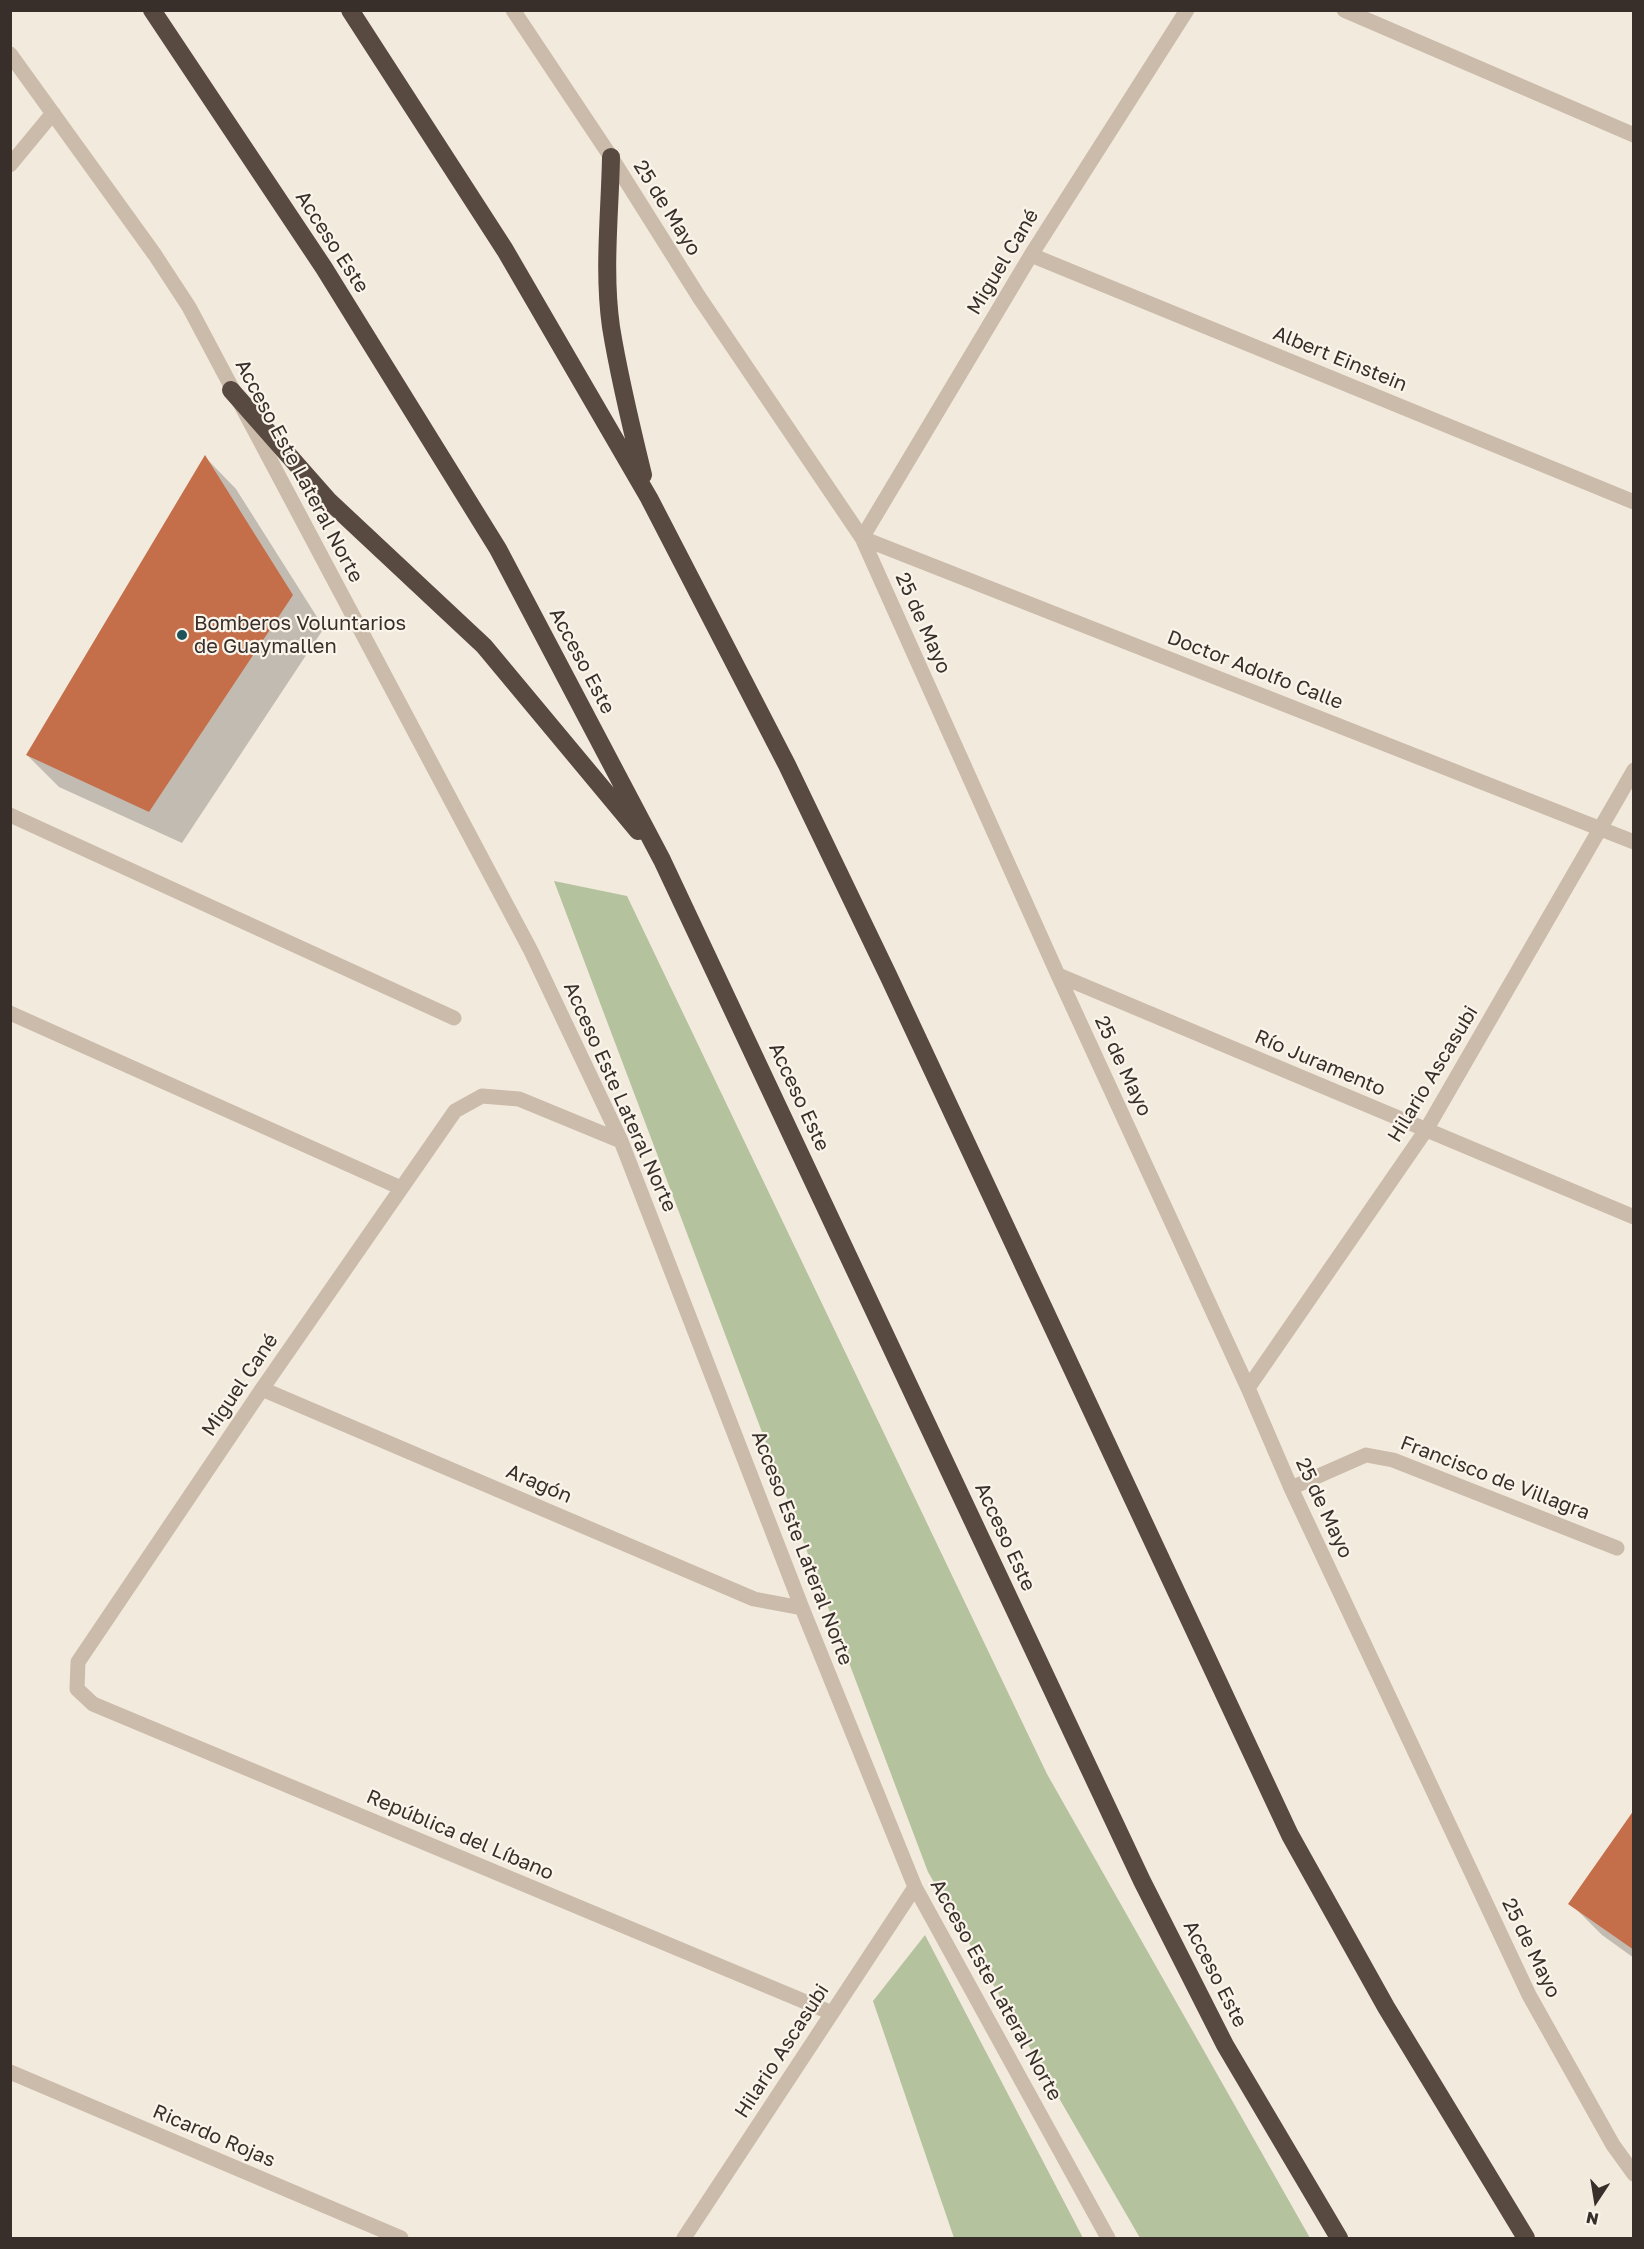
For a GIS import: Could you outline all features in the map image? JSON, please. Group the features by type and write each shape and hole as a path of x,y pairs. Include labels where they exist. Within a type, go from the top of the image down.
{"highway":[{"name":"Acceso Este","path":"152,10 324,268 498,549 662,860 1142,1881 1226,2045 1339,2238"},
{"path":"350,10 505,250 649,498 787,765 883,965 1290,1835 1386,2007 1526,2238"},
{"path":"610,157 606,237 611,327 625,400 649,498"},
{"path":"231,390 328,500 484,646 662,860"}],"street":[{"name":"25 de Mayo","path":"513,10 699,297 862,538 1058,975 1248,1388 1291,1488 1529,1995 1613,2145 1634,2174"},
{"name":"Miguel Cané","path":"862,538 1031,255 1187,10"},
{"path":"1344,10 1634,135"},
{"name":"Acceso Este Lateral Norte","path":"10,54 189,307 231,390 531,951 621,1142 802,1608 915,1887 1108,2238"},
{"path":"10,165 53,113"},
{"name":"Albert Einstein","path":"1031,255 1634,502"},
{"name":"Doctor Adolfo Calle","path":"862,538 1634,842"},
{"name":"Hilario Ascasubi","path":"1248,1388 1426,1130 1602,829 1634,770"},
{"path":"10,815 454,1018"},
{"name":"Río Juramento","path":"1058,975 1634,1217"},
{"path":"10,1012 401,1188"},
{"name":"Miguel Cané","path":"77,1689 78,1662 262,1389 455,1111 482,1096 519,1099 621,1142"},
{"name":"Aragón","path":"262,1389 754,1599 802,1608"},
{"name":"Francisco de Villagra","path":"1291,1488 1366,1455 1393,1460 1617,1548"},
{"name":"República del Líbano","path":"77,1689 93,1704 832,2013"},
{"name":"Hilario Ascasubi","path":"684,2238 915,1887"},
{"name":"Ricardo Rojas","path":"10,2072 401,2238"}],"green space":[{"path":"554,881 627,896 1047,1774 1310,2238 1140,2238 928,1872"},
{"path":"925,1935 1083,2238 954,2238 873,2001"}],"building":[{"name":"Bomberos Voluntarios de Guaymallen","path":"205,455 293,595 149,812 26,755"},
{"path":"1634,1810 1634,1950 1568,1904"}],"place":[{"name":"Bomberos Voluntarios de Guaymallen","path":"182,635"}]}
